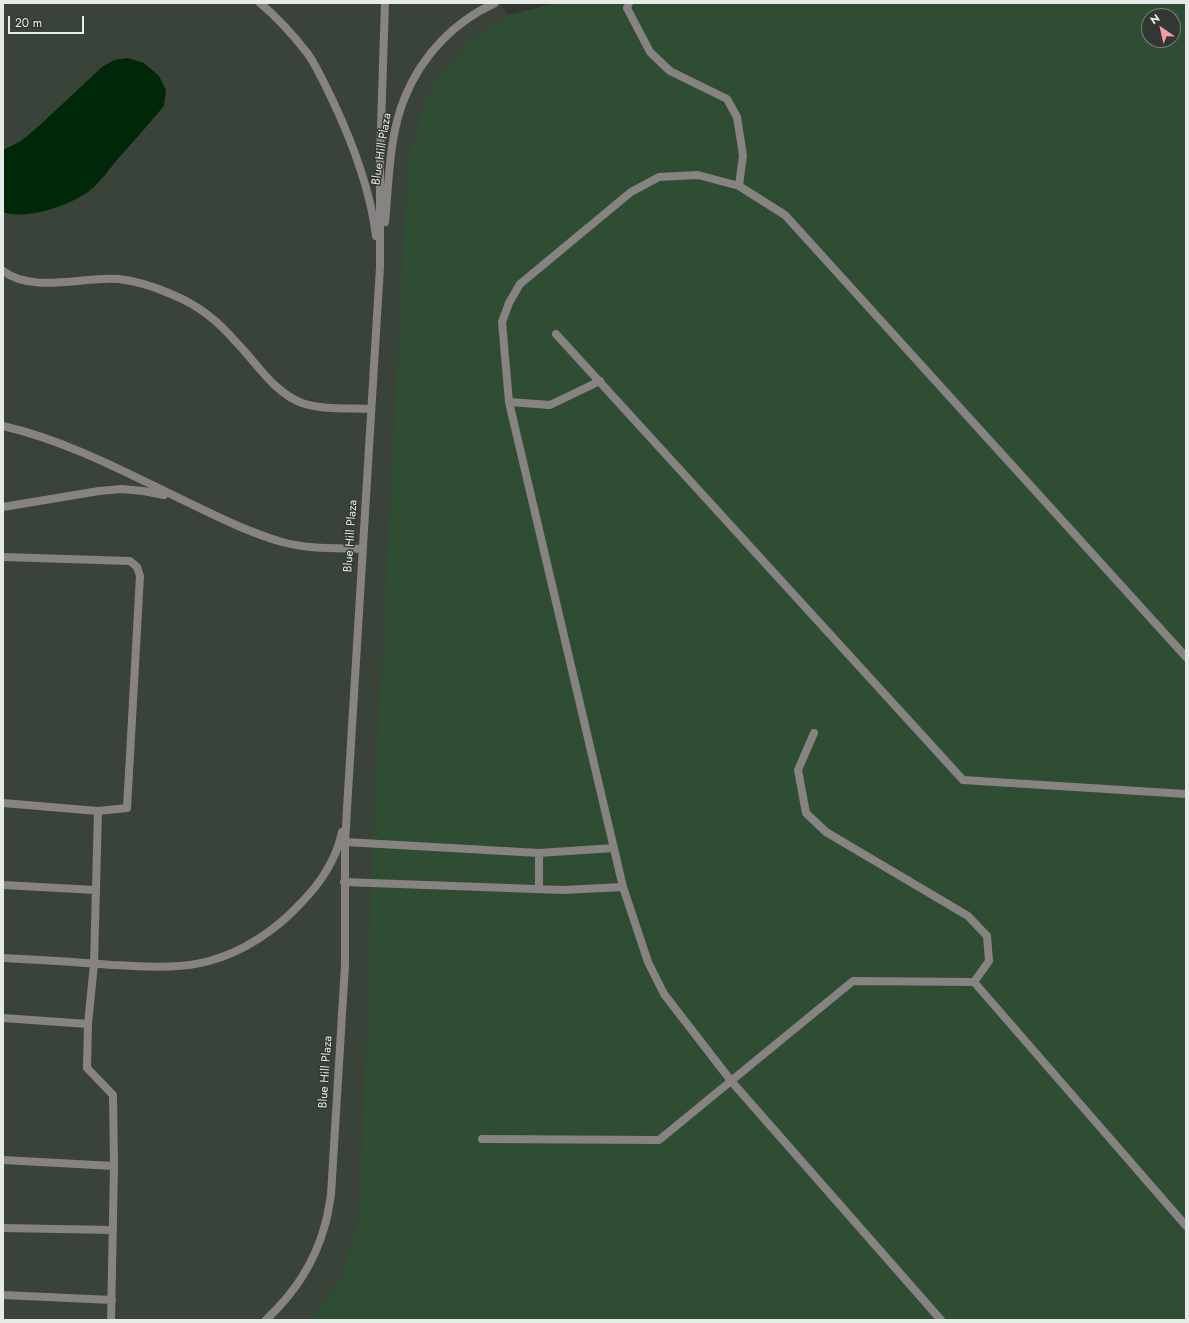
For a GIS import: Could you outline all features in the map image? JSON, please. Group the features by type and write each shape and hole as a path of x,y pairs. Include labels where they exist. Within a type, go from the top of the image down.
{"lane":[{"name":"Blue Hill Plaza","path":"260,3 270,11 309,56 338,111 350,139 369,200 375,229 380,267"},
{"name":"Blue Hill Plaza","path":"380,267 380,158 385,3"},
{"name":"Blue Hill Plaza","path":"266,1320 283,1303 302,1278 316,1252 327,1217 331,1195 345,973 345,842 371,409 380,267 391,156 396,126 404,97 416,74 431,52 449,33 471,16 495,3"},
{"path":"629,3 627,8 650,52 670,71 727,99 737,117 743,155 739,186"},
{"path":"941,1320 732,1082 664,994 648,962 623,887 509,402 502,322 509,303 520,284 631,192 659,177 698,175 739,186 784,215 1186,657"},
{"path":"3,271 23,280 42,282 118,279 145,284 197,306 218,322 270,381 285,394 303,403 371,409"},
{"path":"556,334 963,780 1186,794"},
{"path":"509,402 550,405 600,381"},
{"path":"3,426 67,446 98,459 253,533 284,542 311,547 363,549"},
{"path":"3,507 99,491 122,489 143,490 166,495 190,504"},
{"path":"3,557 130,561 137,567 140,576 127,808 98,811 3,803"},
{"path":"814,733 798,770 806,813 826,832 968,916 987,936 989,961 974,982"},
{"name":"Blue Hill Plaza","path":"3,958 152,967 181,966 209,961 237,951 266,934 293,912 314,890 330,865 341,838 347,807"},
{"path":"98,811 94,964 88,1024 86,1068 113,1096 114,1166 111,1320"},
{"path":"345,842 539,853 614,848"},
{"path":"539,853 539,890"},
{"path":"344,882 539,890 623,887"},
{"path":"3,885 96,890"},
{"path":"482,1139 659,1140 853,982 974,982 1186,1226"},
{"path":"3,1018 88,1024"},
{"path":"3,1160 114,1166"},
{"path":"3,1228 113,1230"},
{"path":"3,1295 112,1300"}],"shaded area":[{"path":"3,3 499,3 514,23 399,1320 3,1320"},
{"path":"557,3 1186,3 1186,1320 311,1320 343,1277 360,1212 374,816 408,157 429,91 467,43 509,15"},
{"path":"128,58 144,63 159,76 166,90 164,106 100,181 86,193 63,205 37,213 13,214 3,212 3,150 21,141 102,67 114,60"}]}
